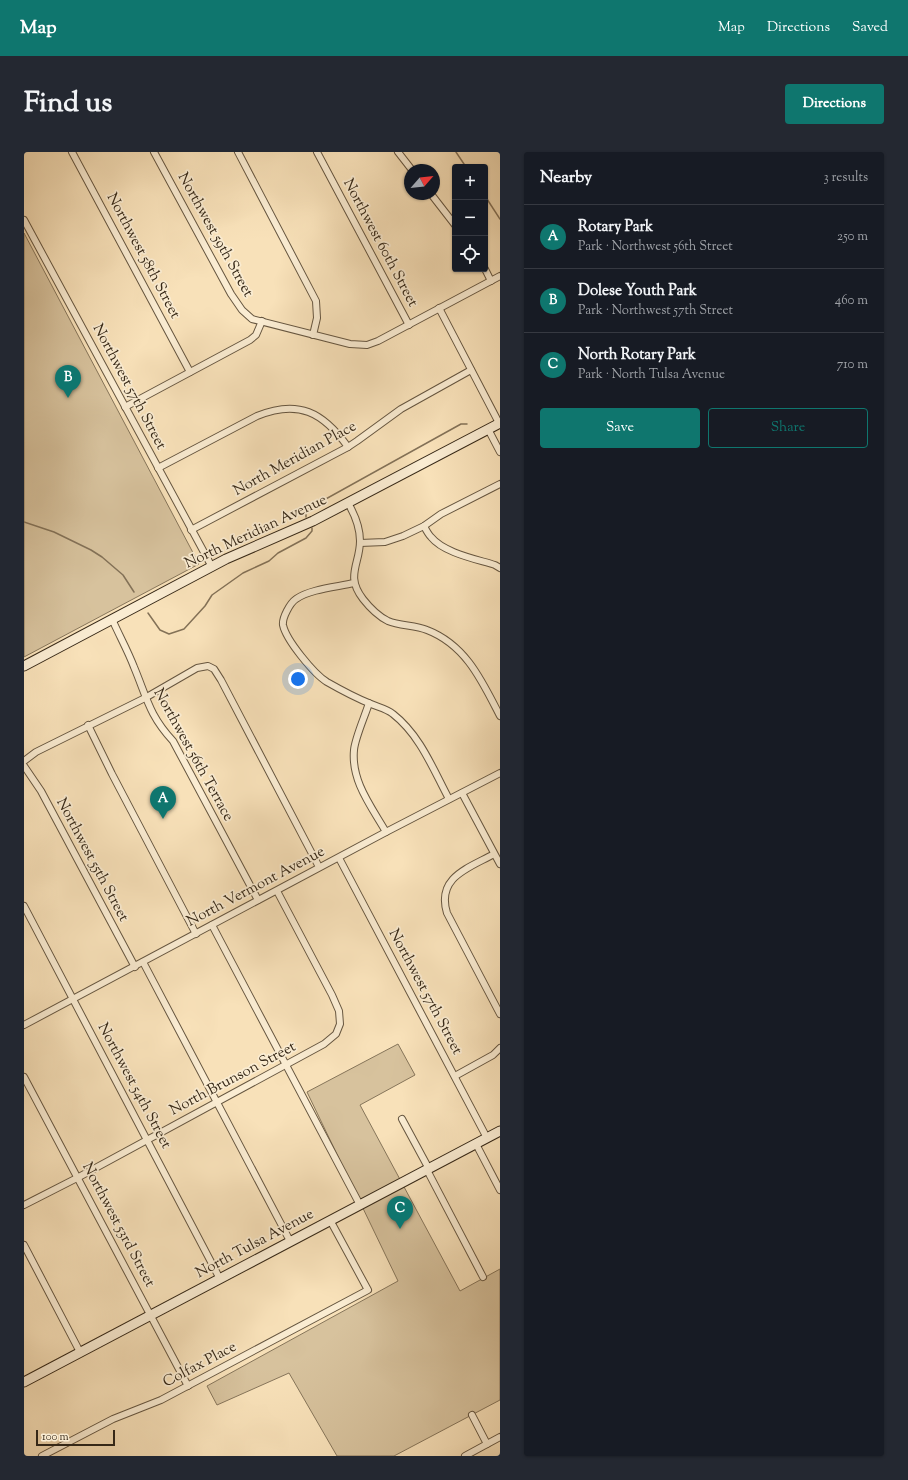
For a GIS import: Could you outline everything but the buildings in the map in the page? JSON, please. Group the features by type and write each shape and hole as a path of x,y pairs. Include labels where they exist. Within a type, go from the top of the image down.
{"street":[{"name":"Northwest 58th Street","path":"72,152 190,372"},
{"name":"Northwest 59th Street","path":"154,152 231,294 242,310 252,319 356,345 367,345 409,325 500,276"},
{"path":"238,152 316,301 317,318 313,335"},
{"name":"Northwest 60th Street","path":"317,152 409,325"},
{"path":"398,152 407,164"},
{"path":"436,200 452,220"},
{"name":"Northwest 57th Street","path":"24,220 212,567"},
{"path":"486,272 491,281"},
{"name":"Northwest 60th Street","path":"439,308 500,423"},
{"path":"125,407 250,340 256,335 262,321"},
{"name":"North Meridian Place","path":"191,530 357,442 401,408 471,370"},
{"path":"158,468 257,416 272,410 293,408 306,411 322,418 337,432 348,447"},
{"name":"North Meridian Avenue","path":"24,666 244,551 313,522 500,423"},
{"path":"488,429 500,452"},
{"path":"360,543 385,542 403,536 424,526 441,514 500,484"},
{"path":"348,503 359,530 360,543 354,583 362,597 372,610 388,621 427,630 448,641 462,653 480,679 500,716"},
{"path":"424,526 431,538 442,546 500,568"},
{"path":"354,583 310,593 295,599 287,609 283,624 289,638 314,670 326,682 391,712 403,723 420,742 449,799"},
{"name":"Northwest 56th Terrace","path":"112,619 135,668 145,698 152,713 163,730 173,741 258,900"},
{"path":"24,761 36,752 145,698 197,668 208,666 214,669 221,680 319,867"},
{"path":"369,703 354,749 355,771 358,783 386,832"},
{"path":"88,725 196,934"},
{"name":"Northwest 55th Street","path":"24,766 41,791 135,967"},
{"name":"North Vermont Avenue","path":"24,1025 277,891 319,867 339,858 500,773"},
{"path":"462,793 500,864"},
{"path":"494,854 456,876 448,884 444,892 444,903 447,913 500,1014"},
{"name":"Northwest 57th Street","path":"339,858 488,1138"},
{"name":"North Brunson Street","path":"24,1204 78,1178 147,1139 287,1065 324,1044 336,1034 340,1024 339,1011 277,891"},
{"name":"Northwest 54th Street","path":"24,906 220,1278"},
{"path":"212,925 360,1205"},
{"path":"143,962 290,1241"},
{"path":"455,1076 493,1055 500,1048"},
{"name":"Northwest 53rd Street","path":"24,1077 188,1386"},
{"path":"402,1119 483,1277"},
{"name":"North Tulsa Avenue","path":"24,1382 500,1131"},
{"path":"476,1144 500,1190"},
{"name":"Colfax Place","path":"42,1456 113,1419 152,1404 188,1386 368,1290 330,1220"},
{"path":"24,1245 80,1352"},
{"path":"472,1415 487,1444"},
{"path":"465,1456 500,1437"}],"shaded area":[{"path":"24,233 199,564 24,657"},
{"path":"398,1044 415,1075 360,1105 460,1291 500,1269 500,1400 394,1456 337,1456 289,1373 217,1405 207,1386 398,1281 307,1092"}],"waterway":[{"path":"456,152 464,164"},
{"path":"488,200 500,219"},
{"path":"306,517 306,510 461,424 467,424"},
{"path":"24,522 54,532 91,550 102,557 123,575 134,592"},
{"path":"148,613 160,630 169,634 184,629 205,606 212,595 243,573 269,561 278,553 306,538 312,531 312,528"}],"place":[{"name":"Dolese Youth Park","path":"68,398"},
{"name":"Rotary Park","path":"163,819"},
{"name":"North Rotary Park","path":"400,1229"}]}
